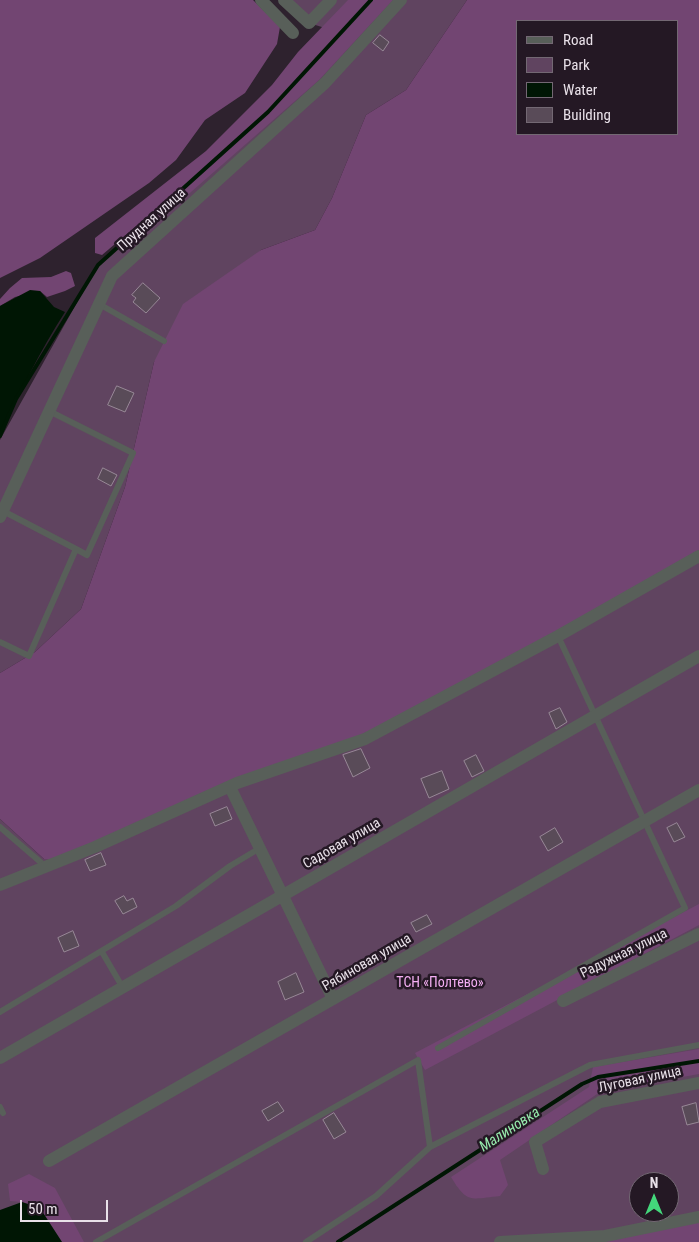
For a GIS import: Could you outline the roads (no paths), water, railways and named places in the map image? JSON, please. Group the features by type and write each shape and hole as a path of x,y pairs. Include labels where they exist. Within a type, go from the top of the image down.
{"street":[{"path":"261,0 293,33"},
{"path":"284,0 308,23 331,0"},
{"name":"Прудная улица","path":"1,514 112,276 325,83 401,0"},
{"path":"0,884 95,847 230,787 365,739 558,636 699,556"},
{"name":"Садовая улица","path":"0,1058 699,656"},
{"path":"230,787 332,1000"},
{"name":"Рябиновая улица","path":"49,1162 699,790"},
{"name":"Радужная улица","path":"563,1001 699,934"},
{"name":"Луговая улица","path":"543,1169 535,1142 600,1102 699,1082"},
{"path":"500,1242 605,1236 699,1217"}],"lane":[{"path":"99,304 164,341"},
{"path":"1,514 87,555 133,452 49,411"},
{"path":"0,642 29,656 76,550"},
{"path":"438,1048 686,908 558,636"},
{"path":"0,828 45,866"},
{"path":"0,1012 176,906 223,871 260,848"},
{"path":"102,952 123,988"},
{"path":"306,1242 376,1196 430,1147 590,1065 699,1045"},
{"path":"96,1242 418,1060 430,1147"}],"water":[{"path":"30,290 40,291 54,307 65,312 30,372 0,436 0,306"},
{"path":"22,1202 40,1208 62,1242 0,1242 0,1210"}],"waterway":[{"path":"0,436 16,399 98,265 268,112 371,0"},
{"name":"Малиновка","path":"338,1242 582,1084 598,1077 699,1061"}],"park label":[{"name":"ТСН «Полтево»","path":"440,983"}]}
